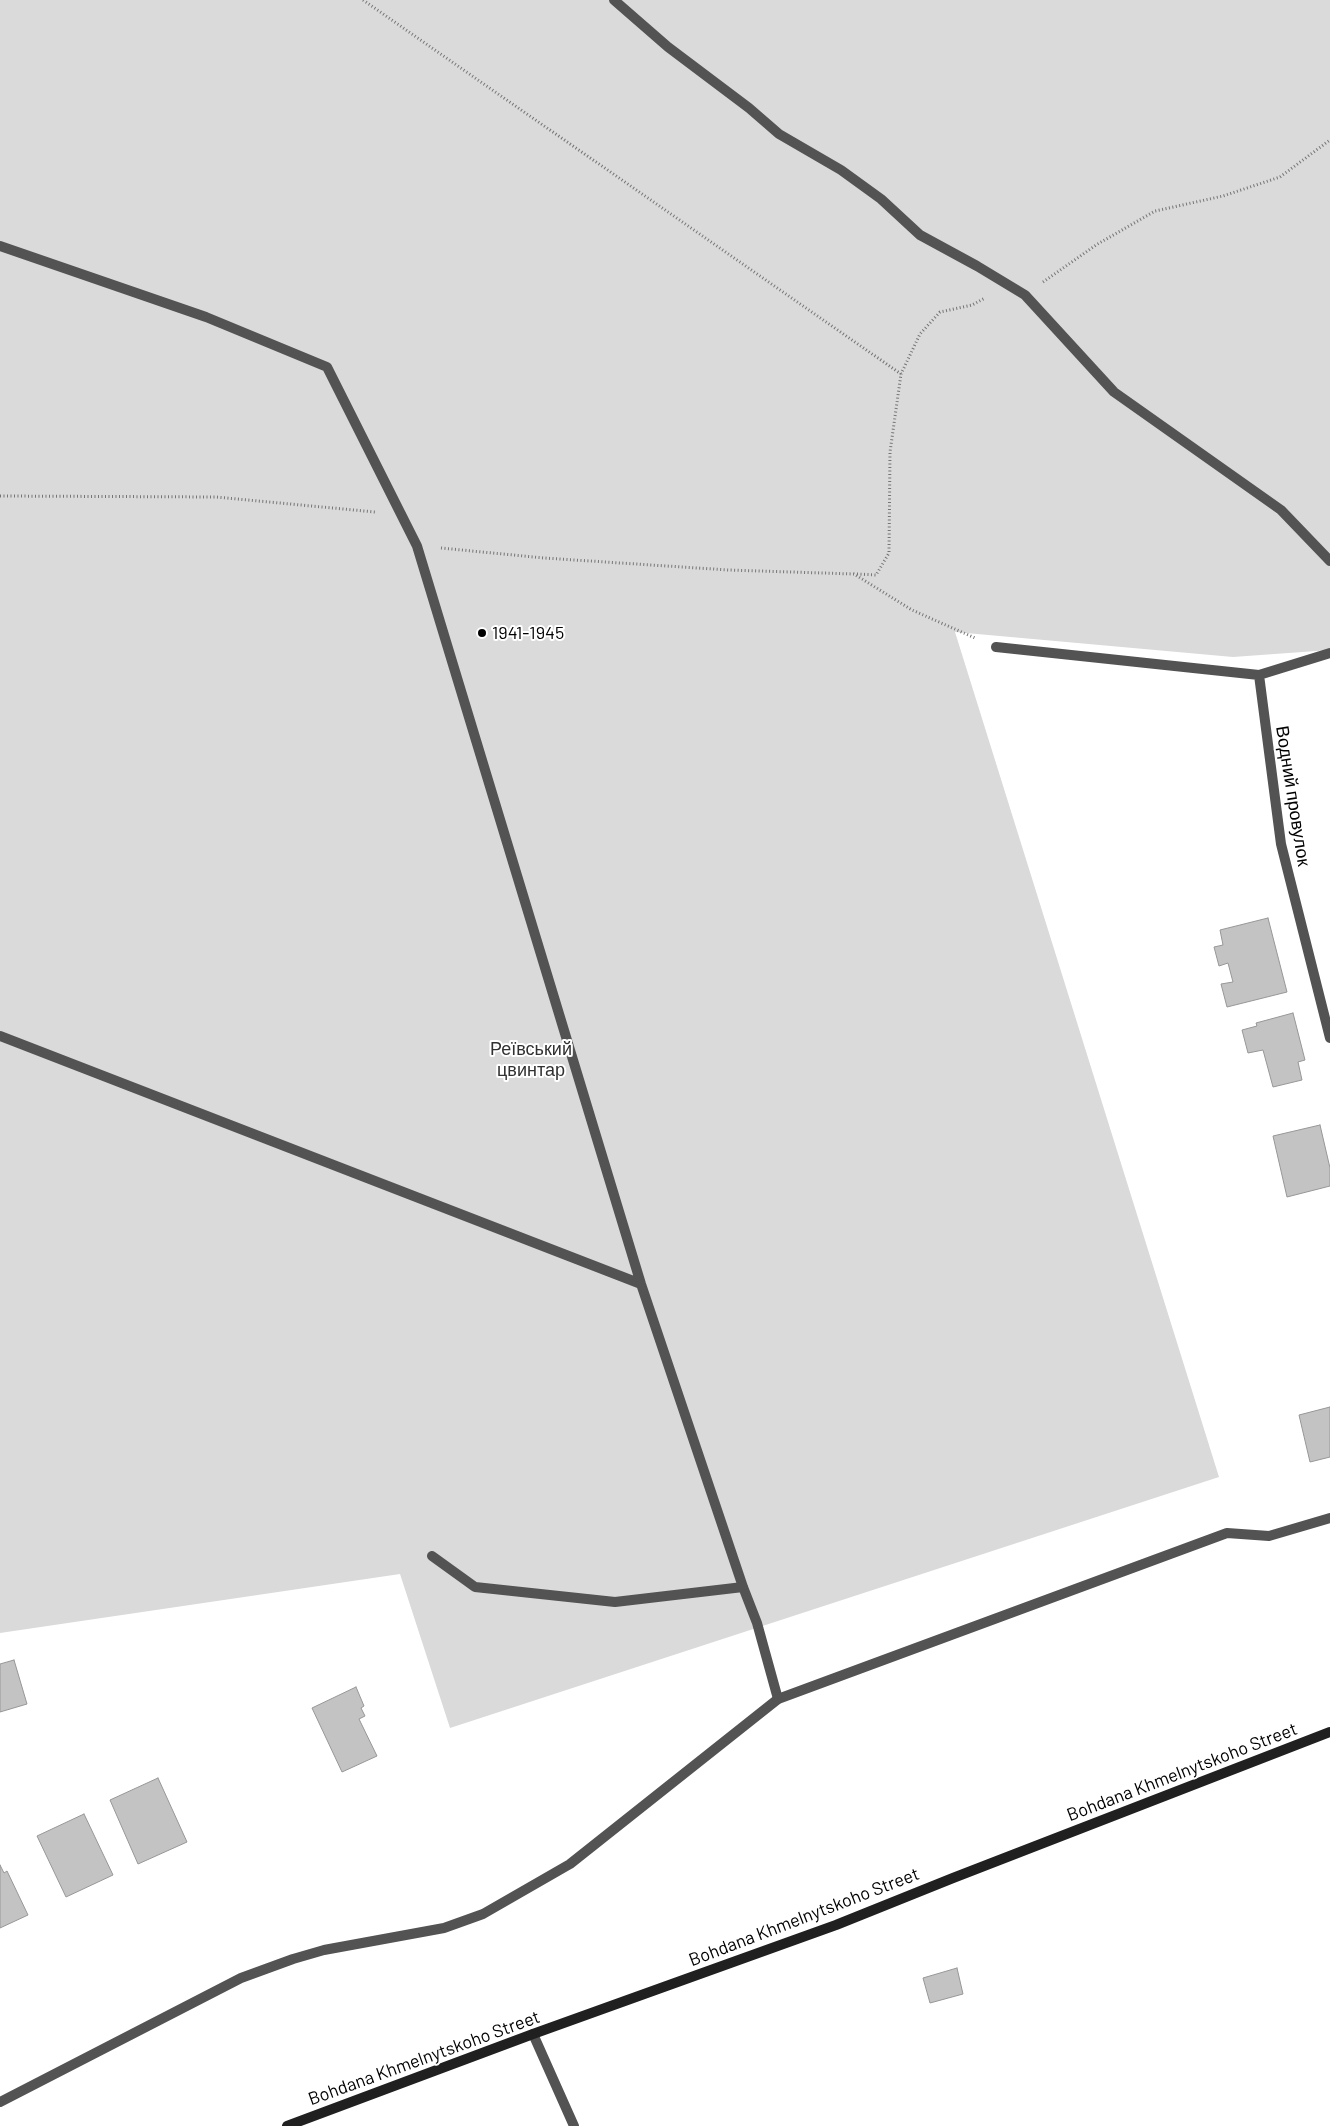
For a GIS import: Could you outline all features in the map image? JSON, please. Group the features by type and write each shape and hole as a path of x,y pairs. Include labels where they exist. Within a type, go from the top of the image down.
{"main road":[{"name":"Bohdana Khmelnytskoho Street","path":"287,2126 534,2034 836,1926 953,1878 1330,1732"}],"street":[{"path":"614,0 668,47 749,108 779,134 842,170 881,199 920,235 1025,295 1114,392 1281,510 1330,561"},
{"path":"0,246 206,317 327,367 417,546 641,1284 743,1587 757,1623 778,1699"},
{"path":"996,648 1259,675 1330,653"},
{"name":"Водний провулок","path":"1259,675 1281,844 1330,1038"},
{"path":"0,1036 641,1284"},
{"path":"0,2102 241,1978 292,1959 324,1950 444,1928 483,1914 570,1864 778,1699 1227,1533 1269,1536 1330,1518"},
{"path":"432,1556 475,1587 615,1602 743,1587"},
{"path":"534,2034 574,2126"}],"path":[{"path":"363,0 901,374"},
{"path":"1025,295 1096,244 1155,211 1223,196 1280,177 1330,140"},
{"path":"417,546 553,558 728,570 876,575 889,552 890,452 901,374 920,334 940,312 972,305 1010,286"},
{"path":"0,496 216,498 403,515"},
{"path":"854,574 912,610 996,648"}],"green space":[{"name":"Реївський цвинтар","path":"0,0 1330,0 1330,650 1233,657 955,632 1219,1477 450,1728 400,1574 0,1633"}],"building":[{"path":"1268,918 1287,992 1227,1007 1221,984 1233,982 1228,963 1219,966 1214,947 1223,945 1220,930"},
{"path":"1293,1013 1305,1060 1298,1062 1302,1080 1273,1087 1263,1050 1248,1053 1242,1030 1257,1026 1256,1023"},
{"path":"1320,1125 1330,1168 1330,1186 1287,1197 1273,1136"},
{"path":"1330,1407 1330,1457 1310,1462 1299,1415"},
{"path":"14,1660 27,1704 0,1712 0,1664"},
{"path":"356,1687 364,1706 361,1708 365,1716 359,1719 377,1756 342,1772 312,1708"},
{"path":"158,1778 187,1842 138,1864 110,1800"},
{"path":"84,1814 113,1875 66,1897 37,1836"},
{"path":"0,1865 4,1873 7,1871 28,1915 0,1928"},
{"path":"957,1968 963,1994 930,2003 923,1978"}],"place":[{"name":"1941-1945","path":"482,633"}]}
